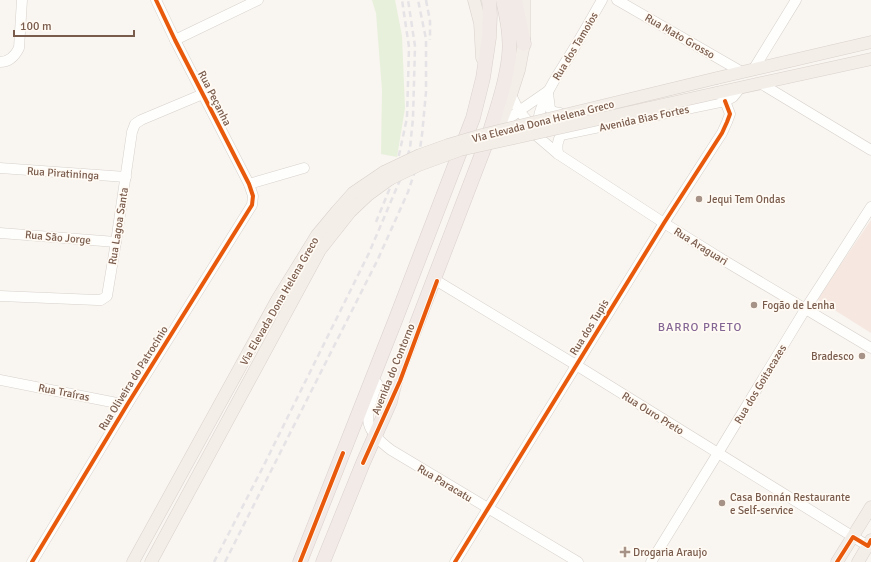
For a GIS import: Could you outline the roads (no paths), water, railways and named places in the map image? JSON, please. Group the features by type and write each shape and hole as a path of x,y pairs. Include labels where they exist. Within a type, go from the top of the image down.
{"highway":[{"name":"Avenida do Contorno","path":"300,562 473,118 483,78 489,38 489,0"},
{"name":"Avenida do Contorno","path":"323,562 374,436 390,402 396,378 488,138 497,110 509,56 508,30 503,0"},
{"path":"515,0 524,44"}],"main road":[{"name":"Avenida do Contorno","path":"474,0 480,23 483,78"},
{"name":"Avenida do Contorno","path":"390,402 400,381 437,282 511,95 519,70 524,44 524,0"},
{"path":"743,72 871,42"},
{"name":"Avenida Bias Fortes","path":"721,97 741,88 760,83 871,59"},
{"name":"Via Elevada Dona Helena Greco","path":"133,562 277,300 317,235 353,193 420,155 448,145 482,135 743,72"},
{"name":"Via Elevada Dona Helena Greco","path":"151,562 320,250 350,212 387,175 460,150 721,97"},
{"path":"837,562 871,507"}],"street":[{"path":"0,62 4,62 16,55 19,48 22,0"},
{"name":"Rua Peçanha","path":"156,0 249,184 253,196 252,205"},
{"path":"175,40 258,0"},
{"name":"Rua dos Tamoios","path":"537,136 539,116 548,91 602,0"},
{"name":"Rua Mato Grosso","path":"617,0 743,72"},
{"path":"558,154 558,140 561,136 555,124 560,113 725,71 743,72 796,0"},
{"path":"760,83 871,150"},
{"name":"Rua dos Tamoios","path":"500,125 548,91"},
{"name":"Rua dos Tamoios","path":"548,91 548,102 550,109 554,112 560,113"},
{"name":"Rua Lagoa Santa","path":"0,296 101,300 107,296 132,132 135,124 141,120 203,94"},
{"name":"Rua Araguari","path":"511,95 519,111 532,126 537,136 558,154 664,223 871,348"},
{"name":"Avenida Bias Fortes","path":"561,136 721,97"},
{"name":"Rua dos Tupis","path":"455,562 664,223 722,133 730,114 721,97"},
{"name":"Rua Piratininga","path":"0,168 126,177"},
{"path":"249,184 304,168"},
{"name":"Rua Oliveira do Patrocínio","path":"32,562 127,404 252,205"},
{"name":"Rua dos Goitacazes","path":"651,562 806,308 871,207"},
{"name":"Rua São Jorge","path":"0,233 116,242"},
{"name":"Rua Ouro Preto","path":"437,282 576,365 853,537 866,551"},
{"path":"374,436 369,426 367,416 378,379 375,370"},
{"name":"Rua Traíras","path":"0,380 127,404"},
{"name":"Rua Paracatu","path":"374,436 391,450 578,562"}],"railway":[{"path":"376,222 394,178 407,118 409,47 402,0"},
{"path":"214,562 262,469 369,253 400,180 410,148 413,118 415,46 408,0"},
{"path":"225,562 378,259 408,192 418,162 426,92 426,39 418,0"},
{"path":"426,0 430,21 430,40"}],"place":[{"name":"Jequi Tem Ondas","path":"699,199"},
{"name":"Fogão de Lenha","path":"754,305"},
{"name":"Bradesco","path":"862,356"},
{"name":"Casa Bonnán Restaurante e Self-service","path":"722,503"},
{"name":"Drogaria Araujo","path":"625,552"}],"district":[{"name":"BARRO PRETO","path":"700,327"}]}
